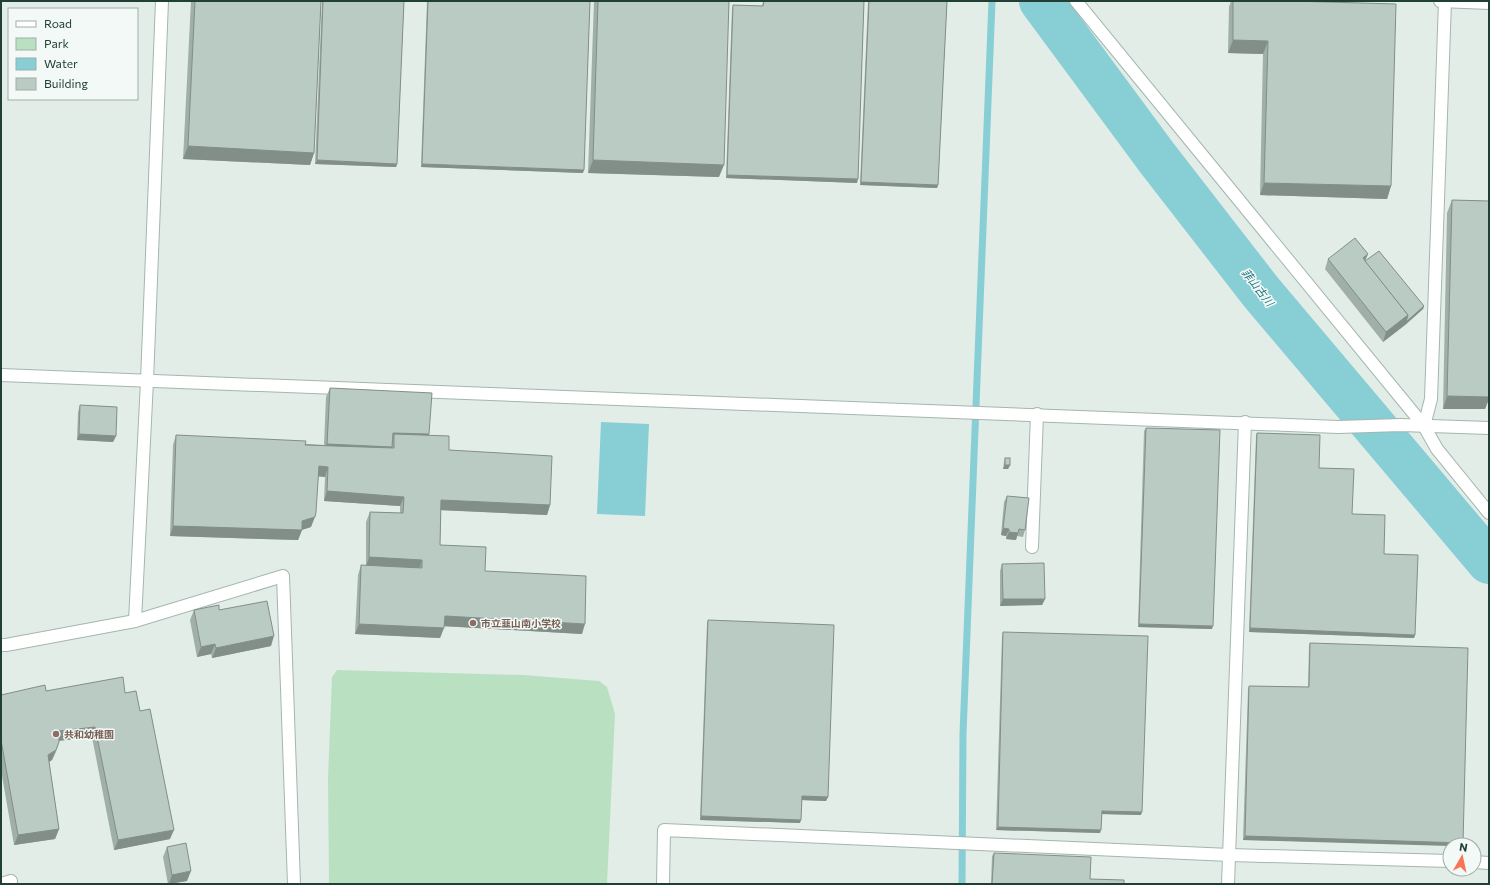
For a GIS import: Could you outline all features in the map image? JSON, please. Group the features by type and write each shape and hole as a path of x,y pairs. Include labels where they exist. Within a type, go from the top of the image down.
{"street":[{"path":"135,621 162,1"},
{"path":"1076,1 1424,426 1437,449 1489,513"},
{"path":"1440,1 1489,3"},
{"path":"1424,426 1431,399 1445,1"},
{"path":"1,375 1350,426 1401,425 1489,428"},
{"path":"1032,547 1037,414"},
{"path":"1228,884 1245,422"},
{"path":"3,648 135,621 283,576 294,884"},
{"path":"663,884 664,830 1230,855 1442,861"}],"green space":[{"path":"337,670 523,675 599,681 607,687 615,714 607,884 329,884 328,778 332,677"}],"water":[{"path":"601,422 649,424 645,516 597,514"}],"building":[{"path":"195,1 321,1 314,153 188,146"},
{"path":"323,1 404,1 397,164 317,160"},
{"path":"428,1 590,1 584,170 422,164"},
{"path":"598,1 729,1 724,165 593,160"},
{"path":"764,1 864,1 858,179 727,175 733,5 763,6"},
{"path":"869,1 947,1 938,185 861,182"},
{"path":"1233,1 1396,4 1391,186 1264,183 1268,41 1233,40"},
{"path":"1452,200 1489,201 1489,397 1447,396"},
{"path":"1355,238 1368,254 1363,258 1408,315 1386,332 1328,259"},
{"path":"1379,251 1424,306 1406,322 1408,315 1365,261"},
{"path":"330,388 432,393 429,434 393,433 392,447 327,444"},
{"path":"80,405 117,407 116,436 79,434"},
{"path":"1146,428 1220,430 1213,626 1139,624"},
{"path":"1257,433 1320,435 1319,468 1354,469 1352,514 1385,515 1384,554 1418,555 1415,635 1250,628"},
{"path":"394,434 449,436 449,450 552,456 550,505 441,500 440,545 486,547 485,571 586,576 585,624 445,616 444,628 359,624 361,565 422,568 422,560 369,557 370,512 403,513 404,497 327,491 328,467 319,466 315,517 302,521 302,530 173,526 176,435 306,441 305,445 394,448"},
{"path":"1005,458 1010,458 1010,465 1005,465"},
{"path":"1007,496 1029,498 1025,530 1019,529 1018,533 1009,532 1009,529 1003,528"},
{"path":"1044,563 1045,599 1003,599 1002,564"},
{"path":"267,601 274,636 216,648 215,644 201,647 194,610 219,605 219,610"},
{"path":"708,620 834,625 828,797 802,796 801,820 701,816"},
{"path":"1003,632 1148,636 1142,812 1102,811 1101,830 998,827"},
{"path":"1310,643 1468,648 1463,837 1442,837 1442,842 1245,836 1249,686 1309,687"},
{"path":"123,677 125,693 136,691 140,711 150,709 174,830 118,840 95,727 59,731 59,742 56,750 48,755 59,829 18,835 1,740 1,695 45,685 46,691"},
{"path":"186,843 191,871 172,875 167,847"},
{"path":"994,853 1091,857 1090,879 1124,880 1124,884 992,884"}],"waterway":[{"path":"962,884 963,734 992,1"},
{"name":"菲山古川","path":"1041,1 1157,158 1261,292 1489,562"}],"place":[{"name":"市立韮山南小学校","path":"473,623"},
{"name":"共和幼稚園","path":"56,734"}]}
